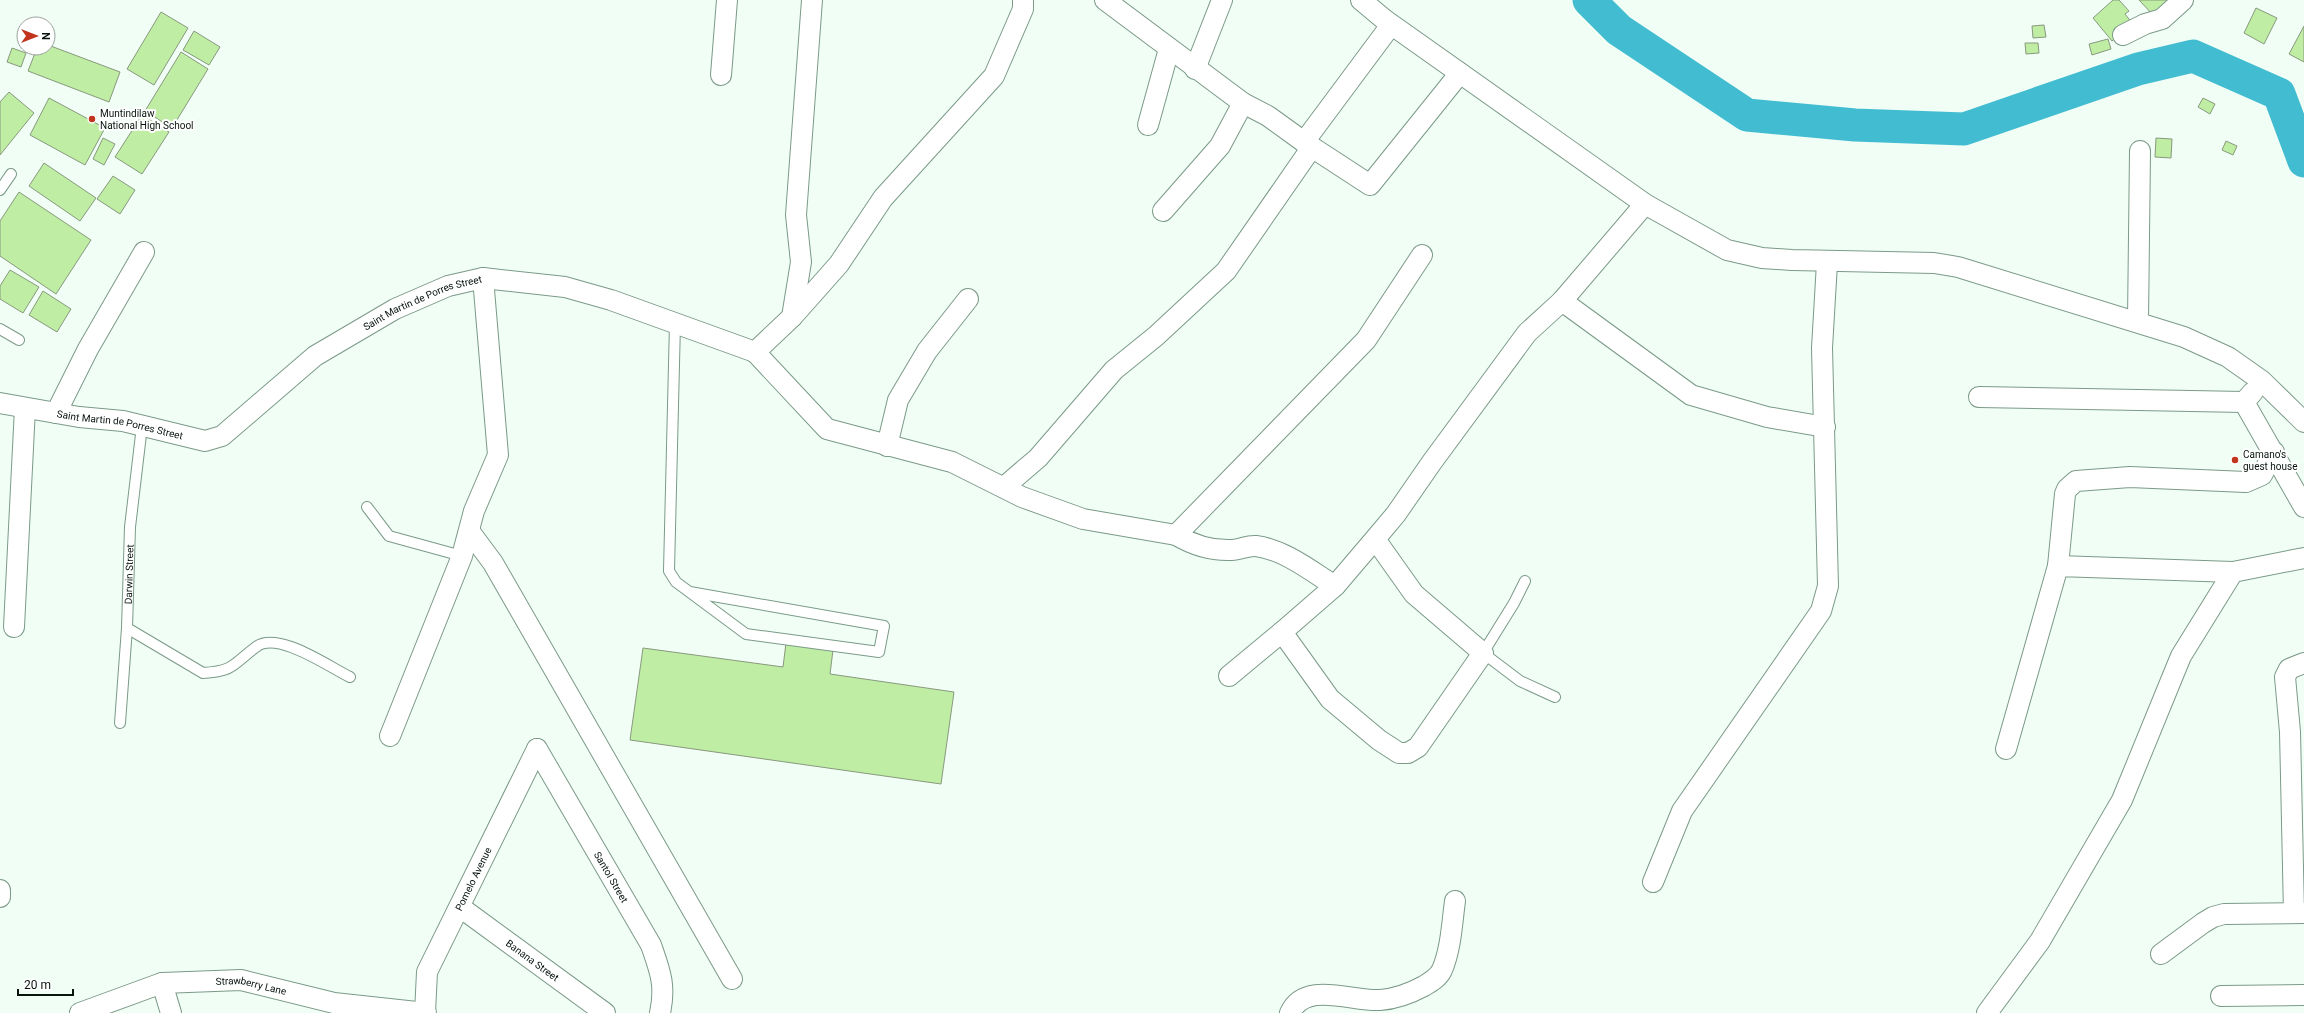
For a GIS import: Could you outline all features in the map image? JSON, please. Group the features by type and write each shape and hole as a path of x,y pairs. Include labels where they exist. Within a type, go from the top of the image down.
{"street":[{"path":"721,75 727,0"},
{"path":"792,317 801,262 796,215 812,0"},
{"path":"1023,0 1023,9 994,76 883,198 839,264 792,317 755,352 827,428 887,446 952,462 1022,497 1083,519 1176,535 1186,541 1210,549 1232,550 1255,546 1274,551 1293,560 1335,586"},
{"path":"1105,0 1195,69 1243,103 1268,116 1370,185 1460,73"},
{"path":"1195,69 1222,0"},
{"path":"1361,0 1391,24 1645,204 1727,250 1762,258 1827,262 1934,263 1958,267 2138,321 2184,337 2228,357 2262,381 2304,422"},
{"path":"2123,35 2145,24 2162,19 2183,0"},
{"path":"1004,487 1038,458 1114,370 1156,336 1226,271 1308,144 1391,24"},
{"path":"1148,125 1169,49"},
{"path":"1163,211 1220,146 1243,103"},
{"path":"2138,321 2140,151"},
{"path":"1229,676 1335,586 1396,514 1527,332 1562,301 1645,204"},
{"path":"56,413 88,349 144,252"},
{"path":"1176,535 1366,340 1422,255"},
{"path":"1653,882 1682,811 1822,611 1828,586 1822,348 1827,262"},
{"path":"390,736 462,556 470,532 474,511 498,455 484,278"},
{"name":"Saint Martin de Porres Street","path":"0,403 142,426 205,441 218,438 315,356 395,309 448,286 484,278 565,287 611,300 755,352"},
{"path":"887,446 898,400 927,351 968,299"},
{"path":"1562,301 1691,395 1768,417 1825,427"},
{"path":"2244,402 2262,381"},
{"path":"1980,397 2244,402"},
{"path":"2244,402 2274,452 2304,507"},
{"path":"14,627 25,408"},
{"path":"2006,749 2058,566 2065,494 2067,489 2076,481 2130,477 2246,482 2262,475 2274,452"},
{"path":"470,532 493,563 732,979"},
{"path":"1282,632 1330,699 1379,740 1403,754 1412,752 1418,747 1483,653 1414,594 1375,539"},
{"path":"2058,566 2233,572 2304,558"},
{"path":"1993,1010 2040,941 2122,800 2181,656 2233,572"},
{"path":"2161,954 2213,917 2224,914 2299,913 2290,732 2285,678 2289,669 2304,663"},
{"name":"Pomelo Avenue","path":"425,1013 427,972 537,749"},
{"name":"Santol Street","path":"537,749 651,945 660,970 664,994 660,1013"},
{"path":"0,890 0,897"},
{"path":"1290,1013 1300,999 1315,994 1380,1000 1403,995 1436,979 1442,971 1448,947 1455,901"},
{"name":"Banana Street","path":"460,907 605,1013"},
{"name":"Strawberry Lane","path":"80,1013 162,983 240,980 334,1008 425,1013"},
{"path":"162,983 171,1013"},
{"path":"2221,996 2304,995"}],"lane":[{"path":"0,190 11,174"},
{"path":"675,323 669,571 676,582 746,634 879,652 884,626 690,592"},
{"path":"0,329 19,340"},
{"name":"Darwin Street","path":"120,723 130,527 142,426"},
{"path":"367,507 390,536 462,556"},
{"path":"1525,581 1514,603 1483,653 1520,681 1555,697"},
{"path":"126,628 203,673 216,672 233,667 257,646 269,641 284,644 350,678"}],"building":[{"path":"2113,0 2119,0 2129,11 2125,14 2132,23 2112,41 2093,18"},
{"path":"2139,0 2171,0 2154,16"},
{"path":"2256,8 2277,18 2264,44 2244,33"},
{"path":"161,12 188,28 154,85 127,69"},
{"path":"2044,25 2046,37 2033,38 2032,26"},
{"path":"2304,26 2304,62 2289,54"},
{"path":"194,31 220,47 209,65 183,50"},
{"path":"2108,39 2111,49 2092,55 2089,44"},
{"path":"2025,43 2038,43 2039,53 2026,54"},
{"path":"12,48 16,49 16,56 25,56 21,67 7,62"},
{"path":"56,48 120,72 109,102 28,71 34,56 56,56"},
{"path":"181,52 208,69 172,128 145,111"},
{"path":"9,92 34,113 0,155 0,102"},
{"path":"49,98 105,128 85,165 30,135"},
{"path":"2203,98 2215,104 2210,114 2198,107"},
{"path":"142,115 169,132 142,174 115,157"},
{"path":"103,138 115,144 104,165 93,159"},
{"path":"2156,138 2172,139 2171,158 2155,157"},
{"path":"2226,141 2237,146 2233,155 2222,150"},
{"path":"44,163 96,198 80,221 29,186"},
{"path":"113,176 135,190 120,214 97,199"},
{"path":"19,192 91,240 56,294 0,256 0,221"},
{"path":"10,270 39,287 23,313 0,299 0,286"},
{"path":"43,291 71,309 57,332 29,315"},
{"path":"786,643 833,650 830,674 954,692 941,784 630,740 643,648 783,667"}],"waterway":[{"path":"1589,0 1619,30 1747,115 1855,125 1964,129 2138,69 2193,56 2279,94 2304,161"}],"place":[{"name":"Muntindilaw National High School","path":"92,119"},
{"name":"Camano's guest house","path":"2235,460"}]}
